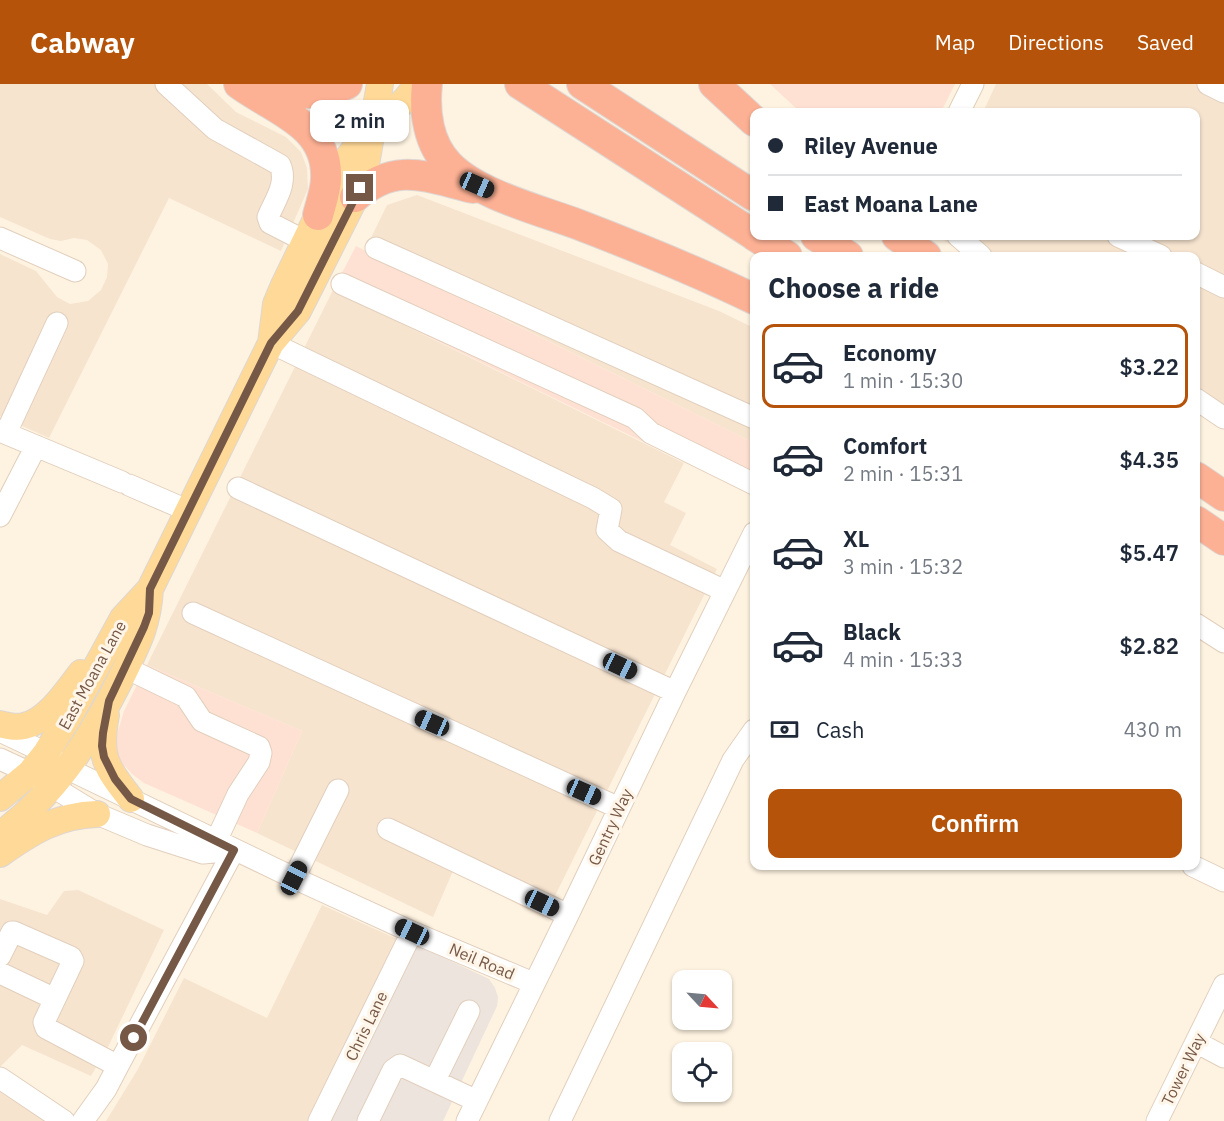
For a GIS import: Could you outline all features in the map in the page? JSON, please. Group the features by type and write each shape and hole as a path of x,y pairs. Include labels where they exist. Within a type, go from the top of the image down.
{"highway":[{"path":"239,84 293,116 306,127 322,152 326,178 312,228"},
{"path":"264,84 285,91 307,93 336,90 347,84"},
{"path":"427,84 427,114 430,131 447,163 462,177 497,194 658,257 750,296"},
{"path":"520,84 750,232"},
{"path":"582,84 750,193"},
{"path":"714,84 750,117"},
{"path":"355,197 369,184 380,179 406,175 497,194"},
{"path":"763,240 781,252"},
{"path":"822,240 842,252"},
{"path":"903,240 920,252"}],"main road":[{"name":"East Moana Lane","path":"0,798 38,763 70,715 123,618 150,589 271,343 298,311 364,176 380,84"},
{"name":"East Moana Lane","path":"271,343 276,304 350,155 418,84"},
{"name":"East Moana Lane","path":"0,835 60,779 86,742 139,641 149,613 150,589"},
{"path":"0,724 20,727 28,725 46,713 76,679 123,618"},
{"path":"109,701 103,733 104,757 115,779 131,799"},
{"path":"0,854 54,822 76,814 97,814"}],"street":[{"path":"166,84 214,129 280,165 284,174 284,182 268,217 270,223 312,228"},
{"path":"961,108 973,84"},
{"path":"1208,84 1224,92"},
{"path":"0,237 75,271"},
{"path":"963,240 976,252"},
{"path":"1127,240 1152,252"},
{"path":"376,248 750,416"},
{"path":"1200,275 1224,287"},
{"path":"342,284 635,418 651,433 750,482"},
{"path":"57,323 3,432 189,511"},
{"path":"271,343 593,498 611,509 607,530 619,541 725,591"},
{"path":"1200,402 1224,418"},
{"path":"0,516 36,446"},
{"path":"238,488 675,692"},
{"name":"Gentry Way","path":"467,1121 750,541"},
{"path":"193,613 619,808"},
{"path":"1200,627 1224,642"},
{"path":"83,1121 106,1089 118,1066 220,848 238,794 259,762 261,753 259,747 202,722 186,697 126,668"},
{"name":"Neil Road","path":"0,731 60,779 97,814 147,835 203,853 220,848"},
{"path":"560,1121 733,760 750,736"},
{"name":"Neil Road","path":"0,759 38,763"},
{"name":"Neil Road","path":"60,779 131,799 220,848 533,983"},
{"path":"294,878 338,790"},
{"path":"388,829 568,915"},
{"path":"1200,869 1224,881"},
{"path":"0,956 14,932 71,957 72,961 44,1022 46,1028 118,1066"},
{"name":"Chris Lane","path":"319,1121 412,932"},
{"path":"0,973 55,999"},
{"name":"Tower Way","path":"1157,1121 1224,985"},
{"path":"435,1080 469,1011"},
{"path":"1196,1042 1224,1057"},
{"path":"368,1121 396,1066 405,1066 477,1101"},
{"path":"0,1078 64,1121"}],"shaded area":[{"path":"0,84 207,84 236,112 286,137 301,152 307,168 308,189 281,251 169,198 49,438 0,416 0,254 36,271 57,297 70,304 88,301 101,290 107,277 108,264 101,250 87,240 50,239 0,217"},
{"path":"770,84 955,84 943,108 796,108"},
{"path":"996,84 1224,84 1224,428 1200,413 1200,252 961,252 944,240 1200,240 1200,108 985,108"},
{"path":"417,195 719,311 750,326 750,441 365,250 387,205"},
{"path":"356,246 750,441 750,494 333,290"},
{"path":"333,290 684,463 664,502 686,513 670,545 717,569 544,918 453,871 433,917 257,833 302,731 147,665"},
{"path":"147,665 302,731 257,833 144,783 132,774 117,757 117,734 124,711"},
{"path":"78,890 164,930 108,1047 91,1076 22,1045 0,1067 0,899 47,915 64,891"},
{"path":"322,905 397,939 308,1121 106,1121 138,1069 184,978 267,1018"},
{"path":"415,944 489,979 498,997 497,1006 443,1121 328,1121"},
{"path":"0,1070 59,1121 0,1121"}],"route":[{"path":"134,1038 234,850 131,799 115,779 104,757 103,733 109,701 139,641 149,613 150,589 271,343 298,311 360,188"}]}
